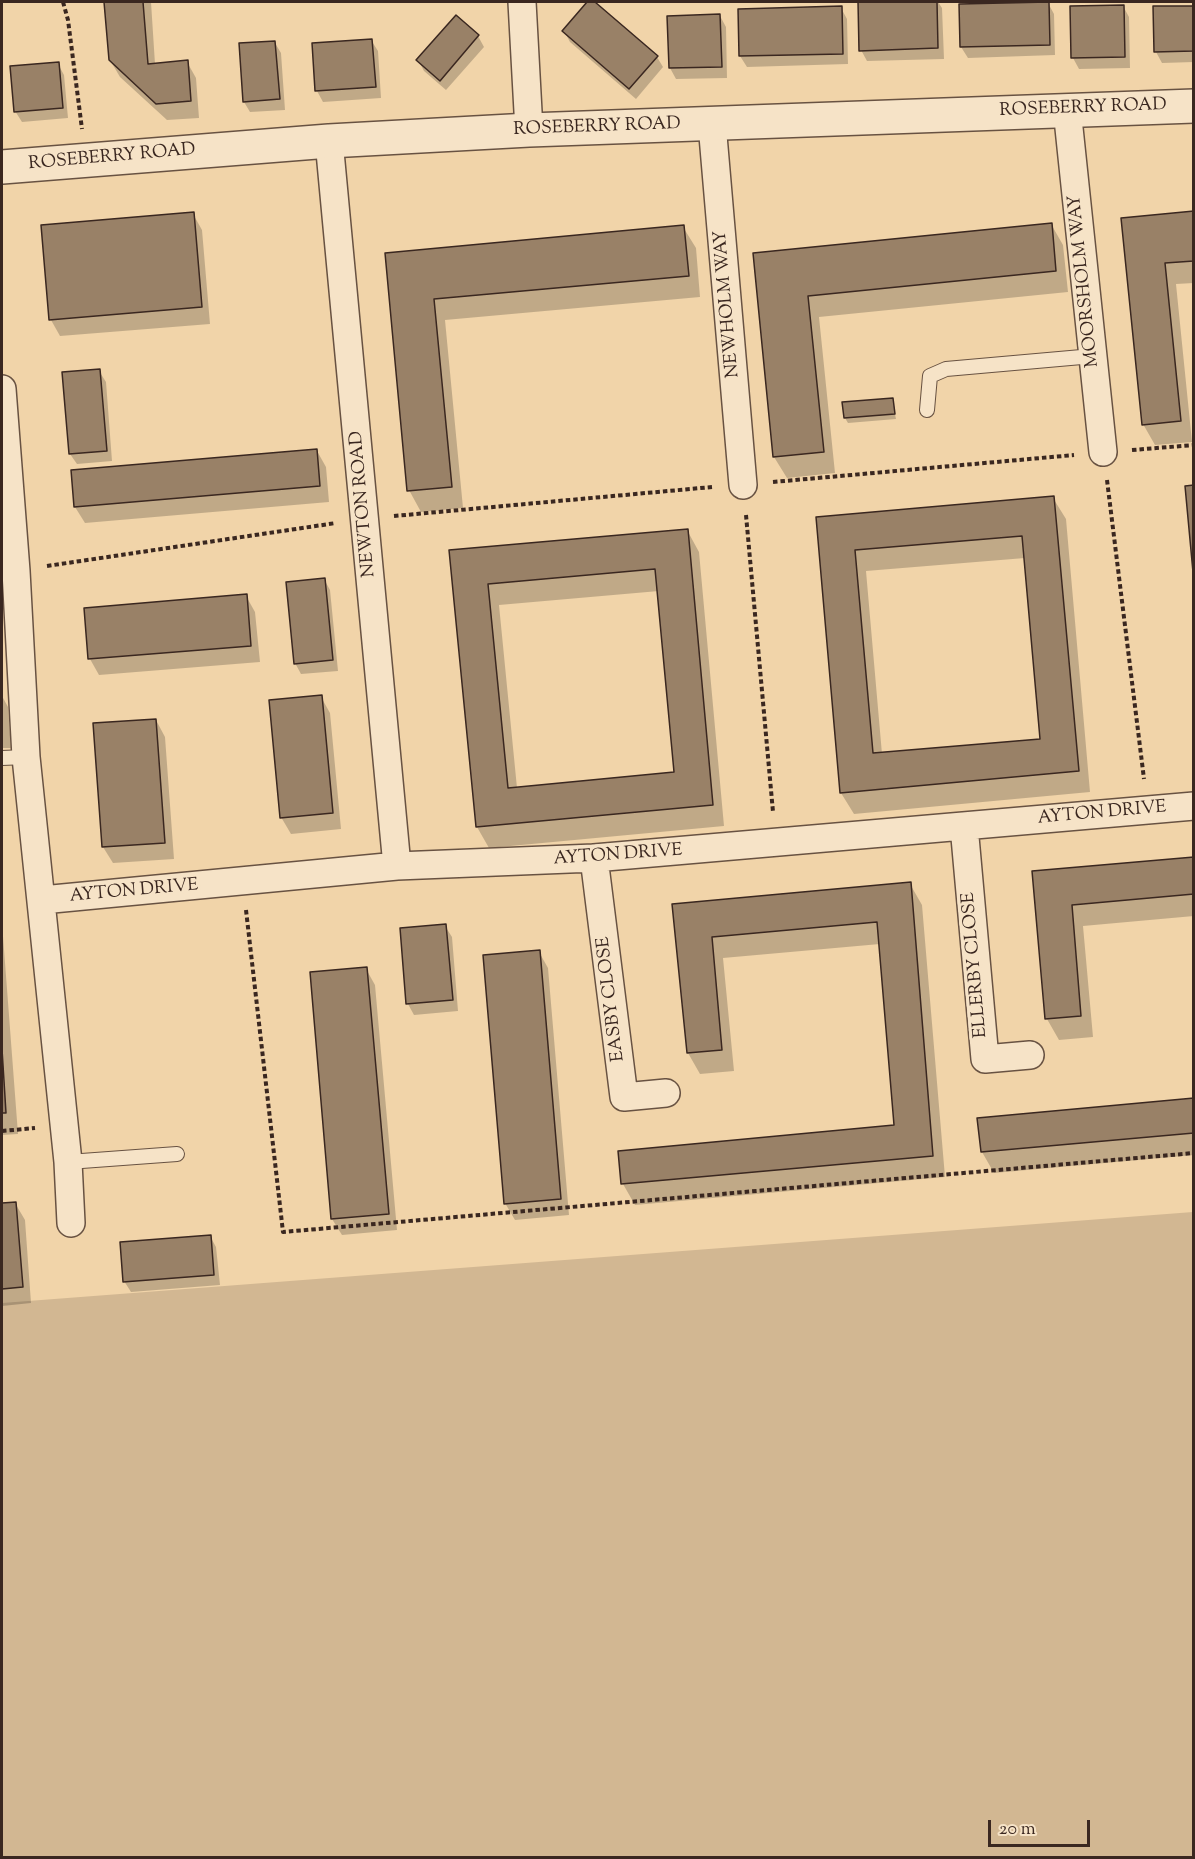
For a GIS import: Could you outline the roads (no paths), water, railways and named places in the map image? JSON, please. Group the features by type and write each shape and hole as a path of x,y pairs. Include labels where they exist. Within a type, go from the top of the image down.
{"street":[{"path":"522,2 529,130"},
{"name":"ROSEBERRY ROAD","path":"2,167 329,141 529,130 1194,106"},
{"name":"MOORSHOLM WAY","path":"1067,109 1103,452"},
{"name":"NEWHOLM WAY","path":"712,124 743,484"},
{"name":"NEWTON ROAD","path":"329,141 397,866"},
{"path":"2,388 16,570 14,758 42,900 68,1162 71,1223"},
{"name":"AYTON DRIVE","path":"42,900 243,883 397,866 594,858 1194,806"},
{"name":"ELLERBY CLOSE","path":"963,826 985,1059 1029,1055"},
{"name":"EASBY CLOSE","path":"594,858 624,1097 666,1093"}],"lane":[{"path":"927,410 930,376 946,369 1093,356"},
{"path":"68,1162 177,1154"}]}
